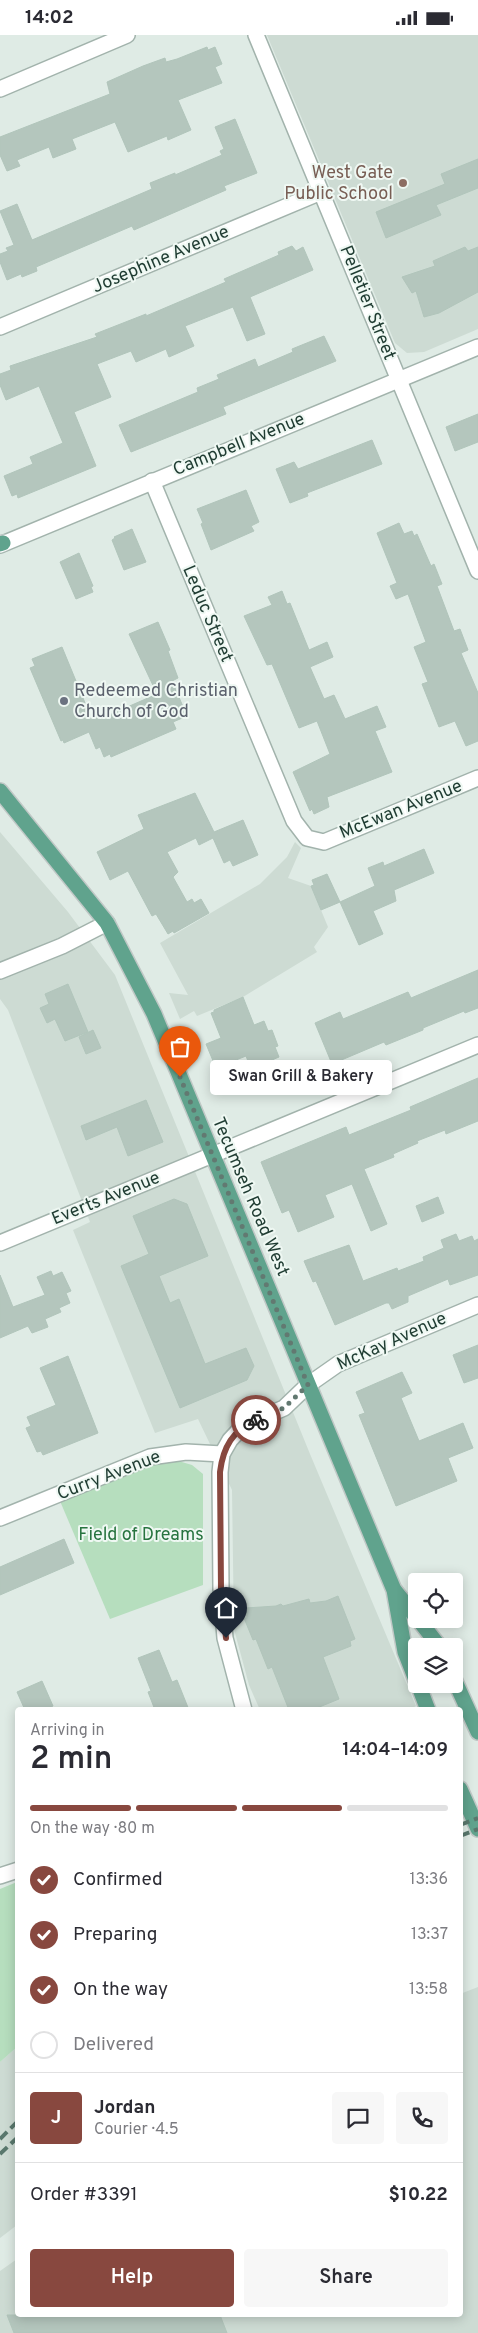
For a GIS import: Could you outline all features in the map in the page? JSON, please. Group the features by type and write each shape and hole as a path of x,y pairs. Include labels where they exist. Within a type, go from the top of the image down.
{"main road":[{"name":"Tecumseh Road West","path":"0,791 107,923 154,1014 394,1590 408,1660"},
{"name":"Tecumseh Road West","path":"394,1590 408,1607"},
{"path":"421,1693 427,1707"},
{"path":"460,1693 478,1732"},
{"path":"463,1796 478,1829"}],"street":[{"path":"0,89 128,35"},
{"name":"Pelletier Street","path":"256,35 478,571"},
{"name":"Josephine Avenue","path":"0,327 321,192"},
{"name":"Campbell Avenue","path":"1,544 478,347"},
{"name":"Leduc Street","path":"152,481 294,821 307,838 324,842"},
{"name":"McEwan Avenue","path":"324,842 478,779"},
{"path":"0,971 62,946 107,923"},
{"path":"212,1155 478,1045"},
{"name":"Everts Avenue","path":"0,1243 212,1155"},
{"name":"McKay Avenue","path":"222,1454 230,1440 244,1425 284,1408 308,1385 338,1364 478,1305"},
{"name":"Curry Avenue","path":"0,1518 150,1457 186,1452 222,1454"},
{"path":"222,1454 219,1499 221,1589 226,1638 243,1707"},
{"path":"0,1877 15,1871"}],"shaded area":[{"name":"West Gate Public School","path":"267,35 478,35 478,329 424,352 407,353 395,343"},
{"path":"0,832 68,912 115,975 310,1454 408,1687 408,1693 411,1693 416,1706 259,1707 249,1685 234,1629 232,1490 198,1419 155,1433 73,1230 90,1222 8,1010 0,999"},
{"path":"295,842 301,848 288,878 311,886 328,927 314,947 317,952 243,997 197,1016 194,1011 180,1019 169,993 188,995 160,943 260,884 287,857"},
{"path":"478,1987 478,2333 0,2333 0,2271 15,2260 15,2317 463,2317 463,1993"},
{"path":"15,2049 15,2227 0,2238 0,2062"}],"green space":[{"name":"Field of Dreams","path":"175,1460 192,1465 203,1474 203,1585 110,1619 60,1501 144,1466"},
{"path":"15,1883 15,2049 0,2062 0,1889"}],"building":[{"path":"207,47 208,50 215,47 222,64 215,67 222,83 178,100 191,130 168,140 167,136 128,152 115,122 72,139 76,149 53,158 49,147 17,160 20,166 7,171 0,155 0,137 110,94 107,82 143,66 165,58 166,62 177,59"},
{"path":"235,119 257,173 224,186 226,190 134,230 132,226 36,267 37,271 22,277 21,274 7,280 0,262 0,254 8,251 6,248 14,245 0,211 17,204 32,240 152,189 150,183 175,173 175,175 222,155 220,151 224,149 215,127"},
{"path":"478,159 478,188 436,205 441,215 386,238 376,212 445,184 441,174"},
{"path":"292,246 296,251 303,247 313,270 250,297 265,334 247,341 233,307 185,326 194,346 169,357 166,349 136,362 131,351 97,364 111,397 74,412 96,466 18,498 17,494 12,496 4,476 33,464 30,457 63,443 39,386 6,400 0,385 0,374 11,370 10,366 97,337 95,334 146,314 146,316 226,282 224,279 279,255 278,252"},
{"path":"465,247 468,251 478,247 478,292 439,313 424,317 416,291 412,293 402,277 435,266 433,261"},
{"path":"324,336 336,361 223,407 226,414 131,452 119,425 198,392 197,388 219,379 217,375 255,359 258,367 293,352 292,349"},
{"path":"478,414 478,442 455,451 446,427"},
{"path":"372,440 382,464 307,493 308,496 290,503 276,469 294,462 298,469"},
{"path":"246,490 259,522 251,526 254,531 211,550 197,509"},
{"path":"399,523 404,534 412,531 414,536 417,534 431,566 434,564 442,584 437,586 454,631 460,629 468,650 461,653 478,693 478,741 466,746 455,721 439,727 422,684 428,682 414,647 426,642 408,594 396,599 390,586 397,583 377,533"},
{"path":"132,529 146,562 124,570 112,540 114,537"},
{"path":"79,553 93,586 91,587 93,592 76,599 60,562"},
{"path":"282,591 287,604 290,603 309,650 327,642 333,657 310,667 324,699 334,695 345,719 377,706 386,727 375,731 392,772 327,797 329,807 314,814 312,809 310,811 293,772 330,754 317,721 299,728 272,664 267,665 244,616 272,605 268,597"},
{"name":"Redeemed Christian Church of God","path":"158,622 170,650 168,651 178,678 172,681 187,716 173,722 176,729 111,757 110,754 104,757 100,747 96,749 89,732 64,743 63,740 61,741 30,668 35,666 32,659 62,647 90,715 97,712 100,719 157,694 129,634"},
{"path":"195,793 214,832 243,820 258,855 233,866 230,860 224,863 213,838 199,845 196,838 167,852 178,872 173,877 187,902 192,899 194,903 201,899 209,913 174,933 173,931 168,934 156,914 152,916 128,871 110,880 97,852 144,829 138,815"},
{"path":"424,849 434,873 394,890 396,901 373,911 383,934 359,945 340,902 375,886 368,868 383,862 384,866"},
{"path":"327,874 340,902 321,910 311,886 314,885 312,880"},
{"path":"478,970 478,1008 465,1013 464,1011 386,1045 384,1042 332,1064 315,1023 340,1012 343,1019 408,992 411,998"},
{"path":"68,984 88,1032 65,1041 55,1019 47,1023 40,1008 49,1004 45,994"},
{"path":"243,997 254,1025 264,1021 268,1031 272,1030 278,1046 275,1047 279,1057 251,1069 246,1056 216,1068 206,1044 221,1038 211,1013"},
{"path":"93,1030 101,1048 86,1054 79,1037"},
{"path":"478,1078 478,1121 446,1134 445,1130 417,1141 418,1143 393,1154 394,1157 364,1169 387,1224 371,1231 352,1184 325,1195 334,1217 298,1232 289,1210 282,1213 261,1162 346,1127 349,1135 411,1110 410,1107"},
{"path":"146,1100 163,1142 128,1156 117,1127 86,1140 81,1126"},
{"path":"438,1197 444,1213 422,1222 416,1206"},
{"path":"174,1199 187,1204 208,1256 159,1276 170,1303 179,1299 205,1364 246,1348 254,1366 247,1380 180,1408 121,1266 149,1254 133,1216"},
{"path":"456,1234 459,1241 472,1236 474,1241 478,1239 478,1275 450,1285 448,1279 408,1296 408,1302 392,1309 389,1303 386,1303 335,1325 316,1281 313,1282 304,1261 349,1245 363,1281 397,1268 398,1271 424,1261 423,1257 444,1248 441,1240"},
{"path":"51,1271 53,1276 62,1272 71,1291 66,1293 70,1303 59,1308 61,1312 45,1319 48,1327 32,1333 28,1326 0,1338 0,1275 13,1307 45,1295 37,1277"},
{"path":"478,1345 478,1378 464,1383 453,1355"},
{"path":"68,1356 98,1433 43,1455 41,1451 37,1452 26,1428 31,1426 27,1417 56,1405 40,1368"},
{"path":"402,1372 412,1393 401,1398 419,1441 463,1423 473,1448 448,1458 457,1481 396,1506 359,1415 365,1413 356,1392"},
{"path":"64,1539 74,1563 0,1595 0,1567"},
{"path":"338,1596 355,1639 350,1641 351,1646 323,1657 339,1699 319,1707 288,1707 272,1667 268,1669 256,1639 253,1640 244,1618 247,1618 246,1608 281,1604 283,1606 309,1599 310,1603 326,1601"},
{"path":"159,1650 172,1682 177,1680 188,1707 154,1707 148,1692 151,1691 138,1658"},
{"path":"42,1681 53,1706 24,1707 17,1692"},
{"path":"7,2315 15,2315 15,2317 221,2317 227,2333 14,2333"}],"railway":[{"path":"463,1824 478,1818"},
{"path":"463,1835 478,1829"},
{"path":"0,2139 15,2124"},
{"path":"0,2154 15,2140"}],"way so far":[{"path":"180,1077 308,1385 284,1408 256,1420"}],"place":[{"name":"West Gate Public School","path":"403,183"},
{"name":"Redeemed Christian Church of God","path":"64,701"},
{"name":"Swan Grill & Bakery","path":"180,1077"}],"route":[{"path":"226,1638 221,1589 219,1526 222,1454 230,1440 244,1425 256,1420"}]}
